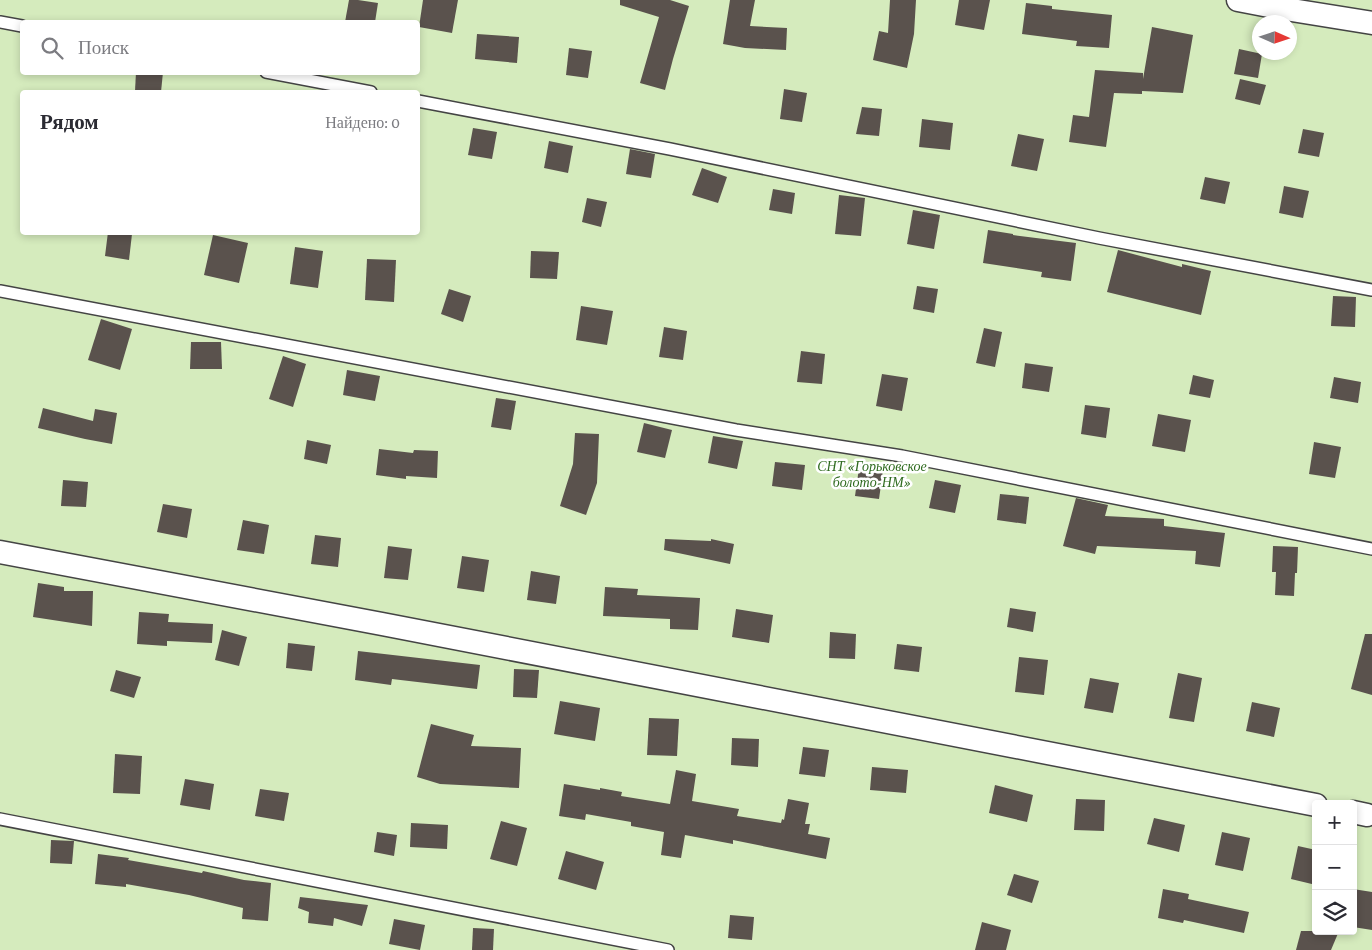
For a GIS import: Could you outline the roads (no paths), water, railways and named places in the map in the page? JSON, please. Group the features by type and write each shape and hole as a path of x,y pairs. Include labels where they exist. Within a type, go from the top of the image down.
{"street":[{"path":"1238,0 1372,23"},
{"path":"0,552 362,620 1312,804"}],"lane":[{"path":"0,22 20,26"},
{"path":"282,75 360,90"},
{"path":"420,101 670,149 1099,238 1372,290"},
{"path":"0,291 736,430 902,456 1372,548"},
{"path":"0,819 668,950"}],"park label":[{"name":"СНТ «Горьковское болото-НМ»","path":"872,474"}]}
